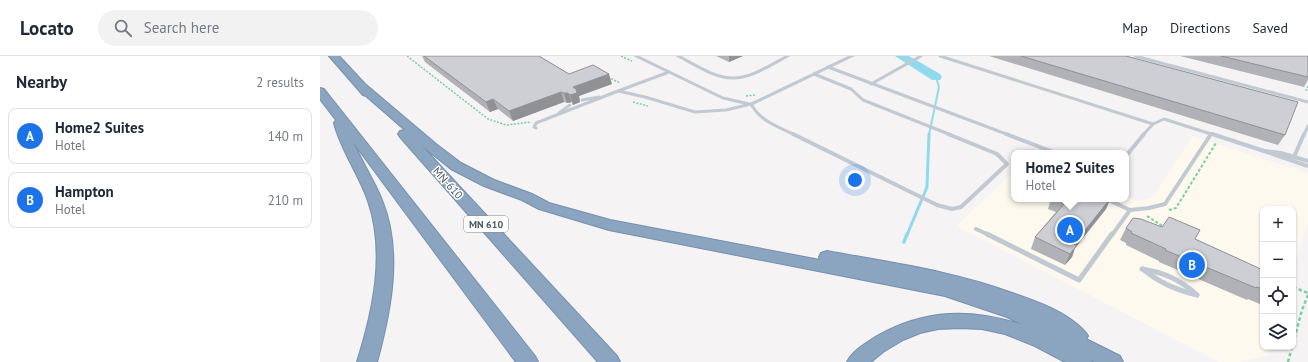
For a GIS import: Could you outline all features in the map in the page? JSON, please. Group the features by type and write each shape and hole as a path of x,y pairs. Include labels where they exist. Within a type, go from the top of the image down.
{"highway":[{"name":"MN-610","path":"334,56 610,362"},
{"path":"361,86 431,147 456,166 489,183 527,197 600,214 934,276 964,283 1006,297 1051,316 1107,359"},
{"path":"320,91 528,362"},
{"path":"338,116 343,138 375,202 382,230 384,259 382,298 367,362"},
{"path":"857,362 878,344 891,336 926,323 959,321 992,324 1028,334 1048,342 1082,362"}],"street":[{"path":"751,104 852,56"}],"lane":[{"path":"636,56 723,98 751,104"},
{"path":"678,56 720,75 732,78 746,75 788,56"},
{"path":"871,84 921,56"},
{"path":"940,56 1153,124"},
{"path":"1135,56 1308,102"},
{"path":"828,67 1048,150"},
{"path":"536,128 534,125 554,116 669,72"},
{"path":"751,104 755,112 764,120 937,204 952,209 961,207 1007,164 997,154 863,100 850,89 814,74"},
{"path":"618,91 645,97 695,112 726,110 751,104"},
{"path":"582,100 607,96"},
{"path":"554,116 570,105"},
{"path":"1129,152 1153,124 1164,119 1308,166"},
{"path":"1294,157 1308,126"},
{"path":"1113,202 1130,210 1149,208 1165,204 1211,134"},
{"path":"1264,151 1281,153 1308,161"},
{"path":"976,229 1079,280 1130,210"},
{"path":"1142,269 1161,272 1181,281 1196,295 1179,291 1160,283 1154,280 1142,269"}],"path":[{"path":"407,56 488,119 506,125 530,121 534,125"},
{"path":"603,74 628,88"},
{"path":"1308,86 1306,90 1308,90"},
{"path":"1163,212 1176,208 1217,141 1208,138"},
{"path":"1151,215 1147,216 1167,228"},
{"path":"1296,288 1308,294 1296,333"},
{"path":"1288,362 1291,350"}],"shaded area":[{"path":"1193,136 1308,173 1308,222 1296,262 1296,206 1260,206 1260,350 1270,350 1268,356 1238,362 1219,362 956,226 1011,174 1011,202 1129,202 1129,197 1138,201 1153,197"}],"building":[{"path":"424,56 539,56 569,74 593,65 609,74 573,87 576,89 577,93 570,95 568,93 561,92 509,111 493,99 486,102"},
{"path":"1021,56 1126,56 1298,102 1285,135"},
{"path":"1221,56 1308,56 1308,77"},
{"path":"1063,202 1108,202 1074,244 1077,245 1070,254 1035,237 1065,203"},
{"path":"1169,217 1200,230 1195,239 1260,269 1260,288 1256,288 1165,250 1166,249 1131,233 1132,232 1126,228 1133,218 1141,219 1162,227"}],"waterway":[{"path":"901,56 936,77"},
{"path":"929,135 939,87 936,77"},
{"path":"907,235 927,187 929,134"},
{"path":"904,242 907,234"}],"place":[{"name":"Home2 Suites","path":"1070,230"},
{"name":"Hampton","path":"1192,265"}]}
